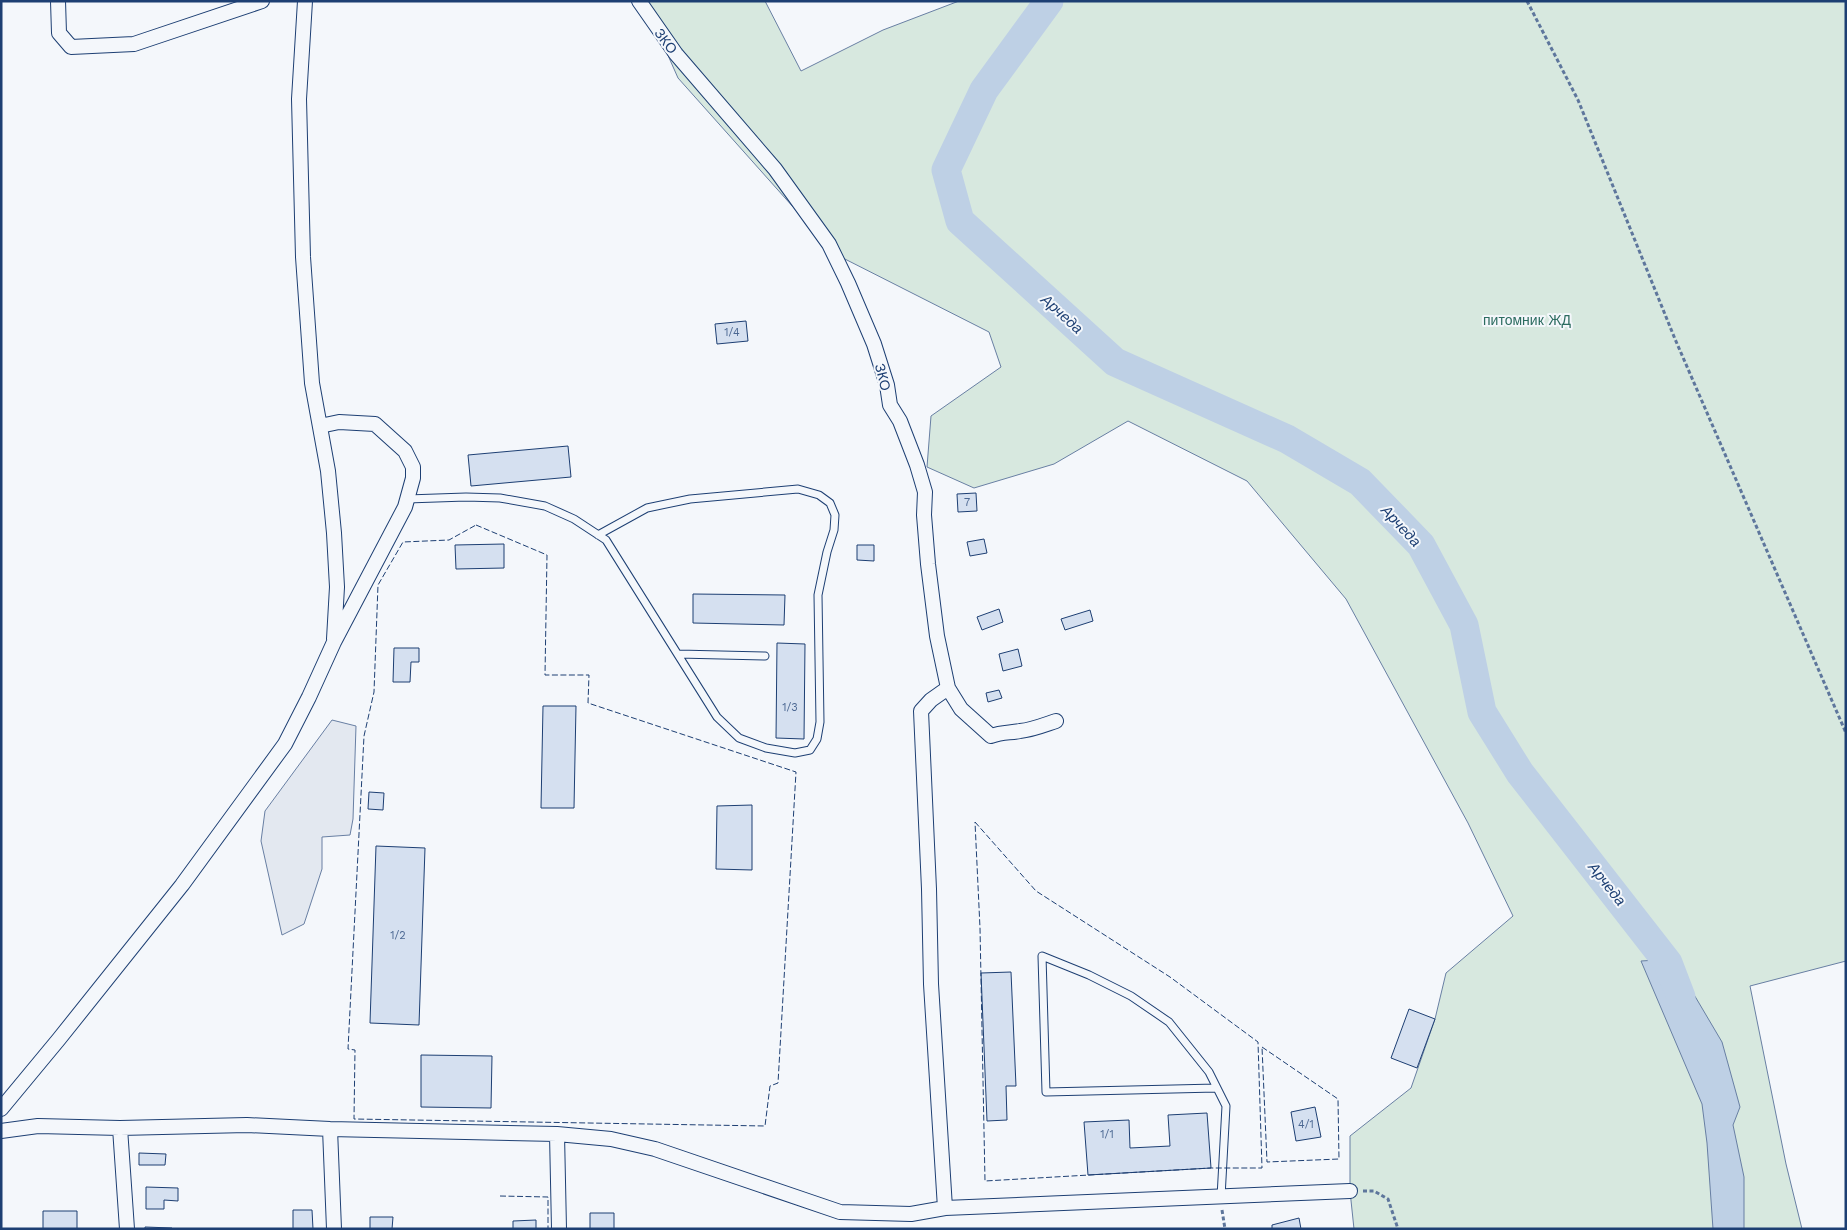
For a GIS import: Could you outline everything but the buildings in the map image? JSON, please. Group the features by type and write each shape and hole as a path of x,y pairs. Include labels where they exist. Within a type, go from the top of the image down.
{"street":[{"path":"58,1 58,34 71,47 134,44 262,1"},
{"path":"305,1 299,99 303,257 312,383 328,471 335,542 337,587 334,642"},
{"name":"ЗКО","path":"638,1 676,54 775,169 829,244 859,306 887,385 890,404 900,421 925,492 924,515 928,564 937,636 948,688 961,709 991,736 1003,732 1020,732 1056,721"},
{"path":"1,1109 182,885 285,744 310,697 334,642 406,507 413,478 413,468 405,451 375,424 339,422 320,426"},
{"path":"945,1208 931,984 921,711 931,700 948,688"},
{"path":"1,1131 38,1126 120,1128 246,1125 330,1129 557,1134 611,1139 655,1149 840,1212 911,1214 945,1208 1350,1191"},
{"path":"120,1128 127,1229"},
{"path":"330,1129 334,1229"},
{"path":"557,1134 559,1229"}],"lane":[{"path":"408,499 500,498 545,506 574,519 598,535 606,540 717,717 739,738 766,748 795,753 810,750 817,740 820,722 818,596 827,552 834,530 835,515 830,503 819,495 798,489 690,499 647,508 598,535"},
{"path":"678,654 765,656"},
{"path":"1216,1088 1046,1092 1042,956 1089,975 1131,996 1169,1022 1209,1072 1226,1106 1221,1197"}],"path":[{"path":"1527,1 1578,100 1675,338 1846,734"},
{"path":"1350,1191 1374,1191 1388,1199 1398,1229"},
{"path":"1221,1197 1225,1229"}],"green space":[{"name":"питомник ЖД","path":"644,1 765,1 801,71 883,30 959,1 1846,1 1846,961 1750,986 1786,1164 1802,1229 1354,1229 1350,1191 1350,1136 1411,1088 1435,1019 1446,973 1513,916 1468,823 1346,599 1247,481 1128,421 1054,464 974,488 927,467 931,416 1001,367 989,332 835,254 678,78"}],"shaded area":[{"path":"332,720 356,726 353,819 350,835 322,837 322,869 304,924 282,935 261,841 265,811"}],"water":[{"path":"1673,959 1722,1042 1740,1107 1733,1125 1744,1177 1744,1229 1713,1229 1707,1143 1702,1104 1641,961"}],"waterway":[{"name":"Арчеда","path":"1049,1 984,90 946,170 960,221 1115,362 1287,439 1360,482 1421,545 1464,625 1482,712 1520,773 1668,963 1681,997"}],"fence":[{"path":"476,525 547,555 545,675 589,675 588,703 796,772 778,1083 770,1086 765,1126 354,1119 355,1050 348,1049 364,736 374,692 378,585 403,542 449,540 476,525"},
{"path":"975,822 1036,891 1170,977 1258,1042 1262,1168 1211,1168 985,1181 980,928 975,822"},
{"path":"1262,1047 1338,1099 1339,1159 1267,1162 1262,1047"},
{"path":"500,1196 548,1197 548,1229"}]}
